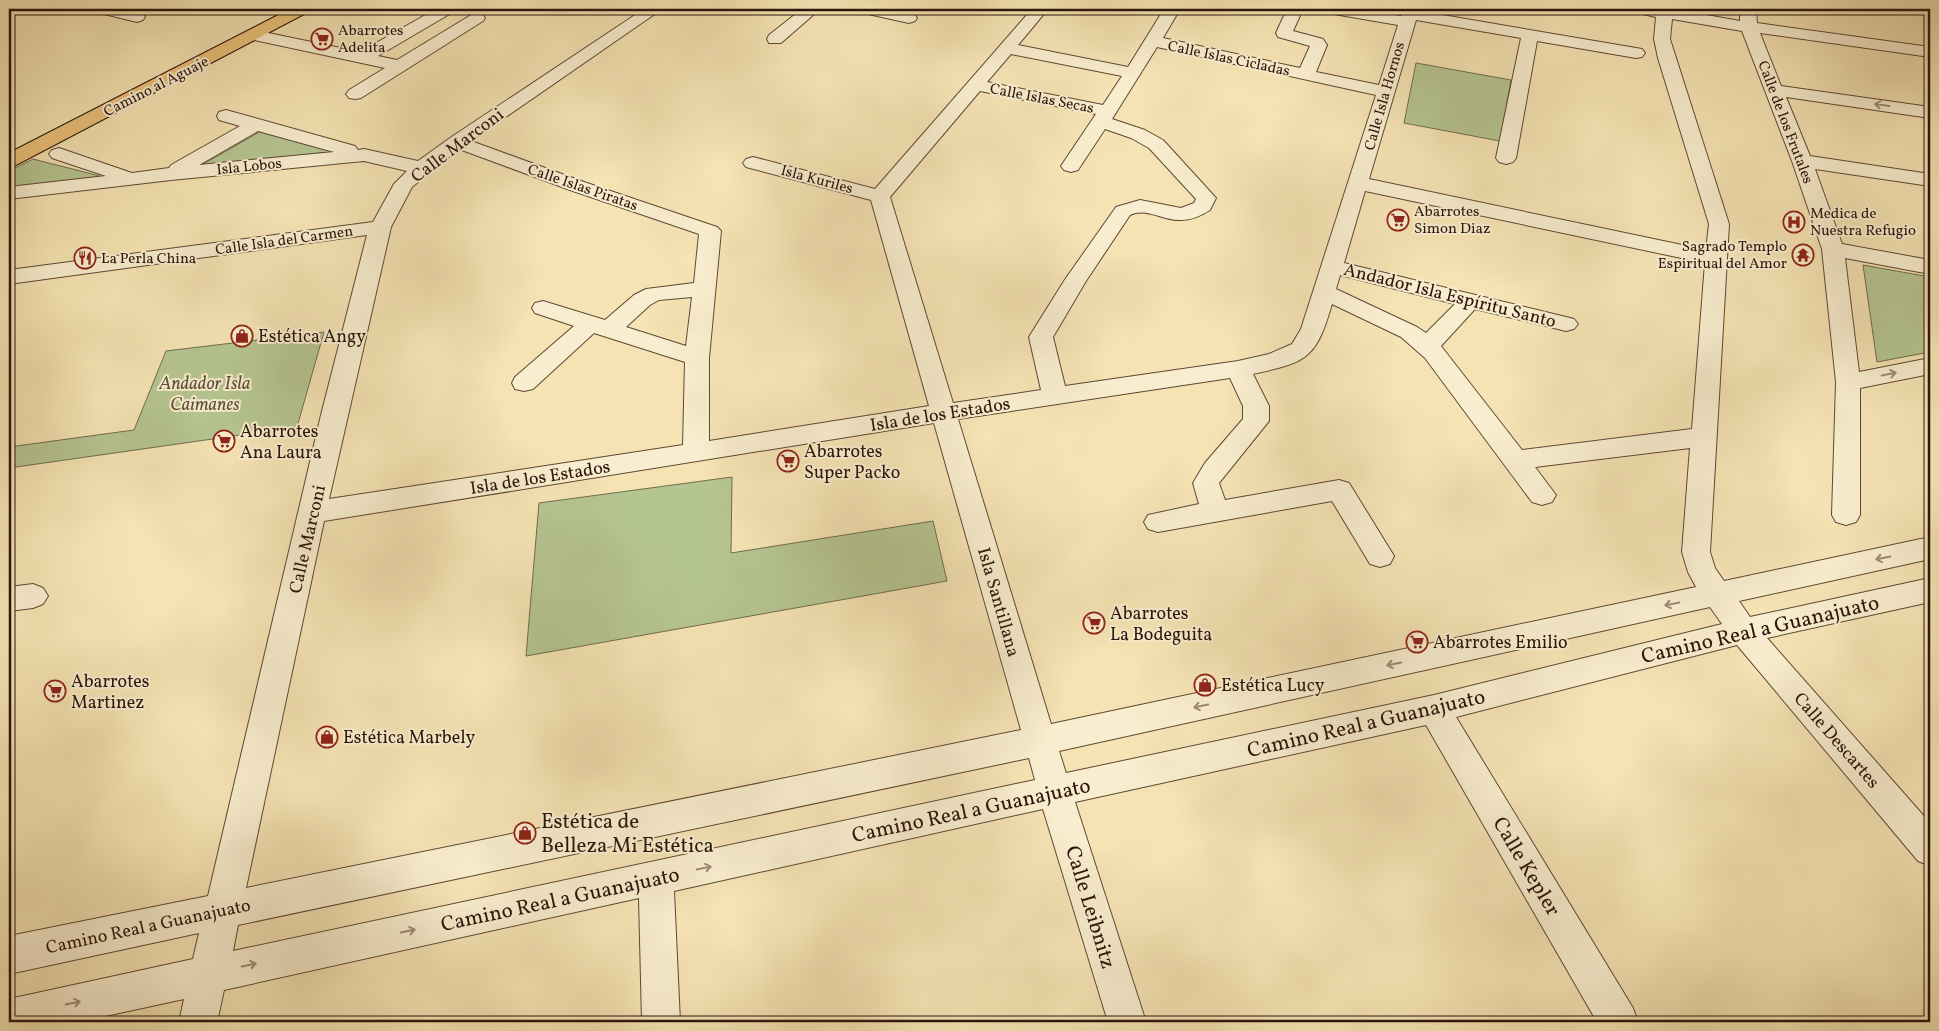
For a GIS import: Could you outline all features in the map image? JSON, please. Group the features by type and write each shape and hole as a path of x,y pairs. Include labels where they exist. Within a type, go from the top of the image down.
{"main road":[{"name":"Camino al Aguaje","path":"9,160 302,9"}],"street":[{"path":"102,9 137,17"},
{"name":"Calle Marconi","path":"198,1022 314,512 334,415 380,227 404,184 422,168 457,142 654,9"},
{"path":"775,39 812,9"},
{"path":"865,9 909,18"},
{"path":"880,196 977,85 1040,9"},
{"name":"Calle Islas Cicladas","path":"1133,73 1172,9"},
{"name":"Calle Islas Cicladas","path":"1296,9 1284,33 1317,42 1319,45 1306,75"},
{"path":"1334,9 1371,16 1408,15 1636,53"},
{"path":"1640,9 1748,18 1930,52"},
{"path":"355,94 477,18 444,10 364,58"},
{"name":"Calle Descartes","path":"1665,11 1662,39 1719,224 1696,552 1702,572 1743,631 1930,849"},
{"name":"Calle Isla Hornos","path":"1358,183 1408,15"},
{"name":"Calle de los Frutales","path":"1748,18 1802,160 1833,249 1848,382 1846,515"},
{"path":"254,35 400,66"},
{"path":"1506,158 1530,35"},
{"name":"Calle Islas Cicladas","path":"1152,42 1385,92"},
{"path":"1008,48 1133,73"},
{"name":"Calle Islas Secas","path":"1071,166 1133,73"},
{"name":"Calle Islas Secas","path":"977,85 1104,116"},
{"path":"1774,90 1930,112"},
{"name":"Isla Lobos","path":"226,116 422,168"},
{"path":"1055,396 1041,337 1075,281 1123,211 1131,206 1144,206 1183,214 1203,206 1206,198 1156,144 1104,116"},
{"path":"171,174 255,125"},
{"name":"Calle Islas Piratas","path":"457,142 710,231 703,289"},
{"name":"Isla Lobos","path":"59,154 133,178"},
{"name":"Isla Lobos","path":"9,193 364,154"},
{"path":"1802,160 1930,180"},
{"name":"Isla Kuriles","path":"754,163 880,196"},
{"path":"1358,183 1717,259"},
{"name":"Isla de los Estados","path":"314,512 942,413 1238,369 1276,361 1300,349 1313,329 1326,293 1358,183"},
{"name":"Isla Santillana","path":"880,196 942,413 1055,792"},
{"name":"Calle Isla del Carmen","path":"9,277 380,227"},
{"path":"1833,249 1930,267"},
{"name":"Andador Isla Espíritu Santo","path":"1334,267 1566,324"},
{"path":"524,383 600,327 642,300 654,294 703,289 697,358 696,453"},
{"path":"1326,293 1393,324 1427,346 1542,495"},
{"path":"1427,346 1471,300"},
{"path":"543,308 697,358"},
{"path":"1848,382 1930,366"},
{"path":"1216,512 1206,483 1214,470 1256,421 1256,406 1238,369"},
{"path":"1516,460 1704,437"},
{"path":"1158,522 1339,490 1380,556"},
{"name":"Camino Real a Guanajuato","path":"9,955 1040,741 1930,548"},
{"name":"Camino Real a Guanajuato","path":"9,1018 1434,709 1743,631 1930,590"},
{"name":"Calle Kepler","path":"1434,709 1619,1022"},
{"name":"Calle Leibnitz","path":"1055,792 1127,1022"},
{"path":"656,878 661,1022"}],"green space":[{"path":"1416,63 1511,80 1500,141 1404,123"},
{"path":"261,131 338,151 198,167"},
{"path":"33,159 104,177 9,190 9,171"},
{"path":"1863,265 1930,277 1930,352 1877,362"},
{"name":"Andador Isla Caimanes","path":"324,332 297,427 9,468 9,447 134,430 166,351"},
{"path":"732,477 731,553 933,521 947,581 526,656 539,503"}],"place":[{"name":"Abarrotes Adelita","path":"322,39"},
{"name":"Abarrotes Simon Diaz","path":"1398,220"},
{"name":"Medica de Nuestra Refugio","path":"1794,222"},
{"name":"Sagrado Templo Espiritual del Amor","path":"1803,255"},
{"name":"La Perla China","path":"85,258"},
{"name":"Estética Angy","path":"242,336"},
{"name":"Abarrotes Ana Laura","path":"224,441"},
{"name":"Abarrotes Super Packo","path":"788,461"},
{"name":"Abarrotes La Bodeguita","path":"1094,623"},
{"name":"Abarrotes Emilio","path":"1417,642"},
{"name":"Estética Lucy","path":"1205,685"},
{"name":"Abarrotes Martinez","path":"55,691"},
{"name":"Estética Marbely","path":"327,737"},
{"name":"Estética de Belleza Mi Estética","path":"525,833"}]}
